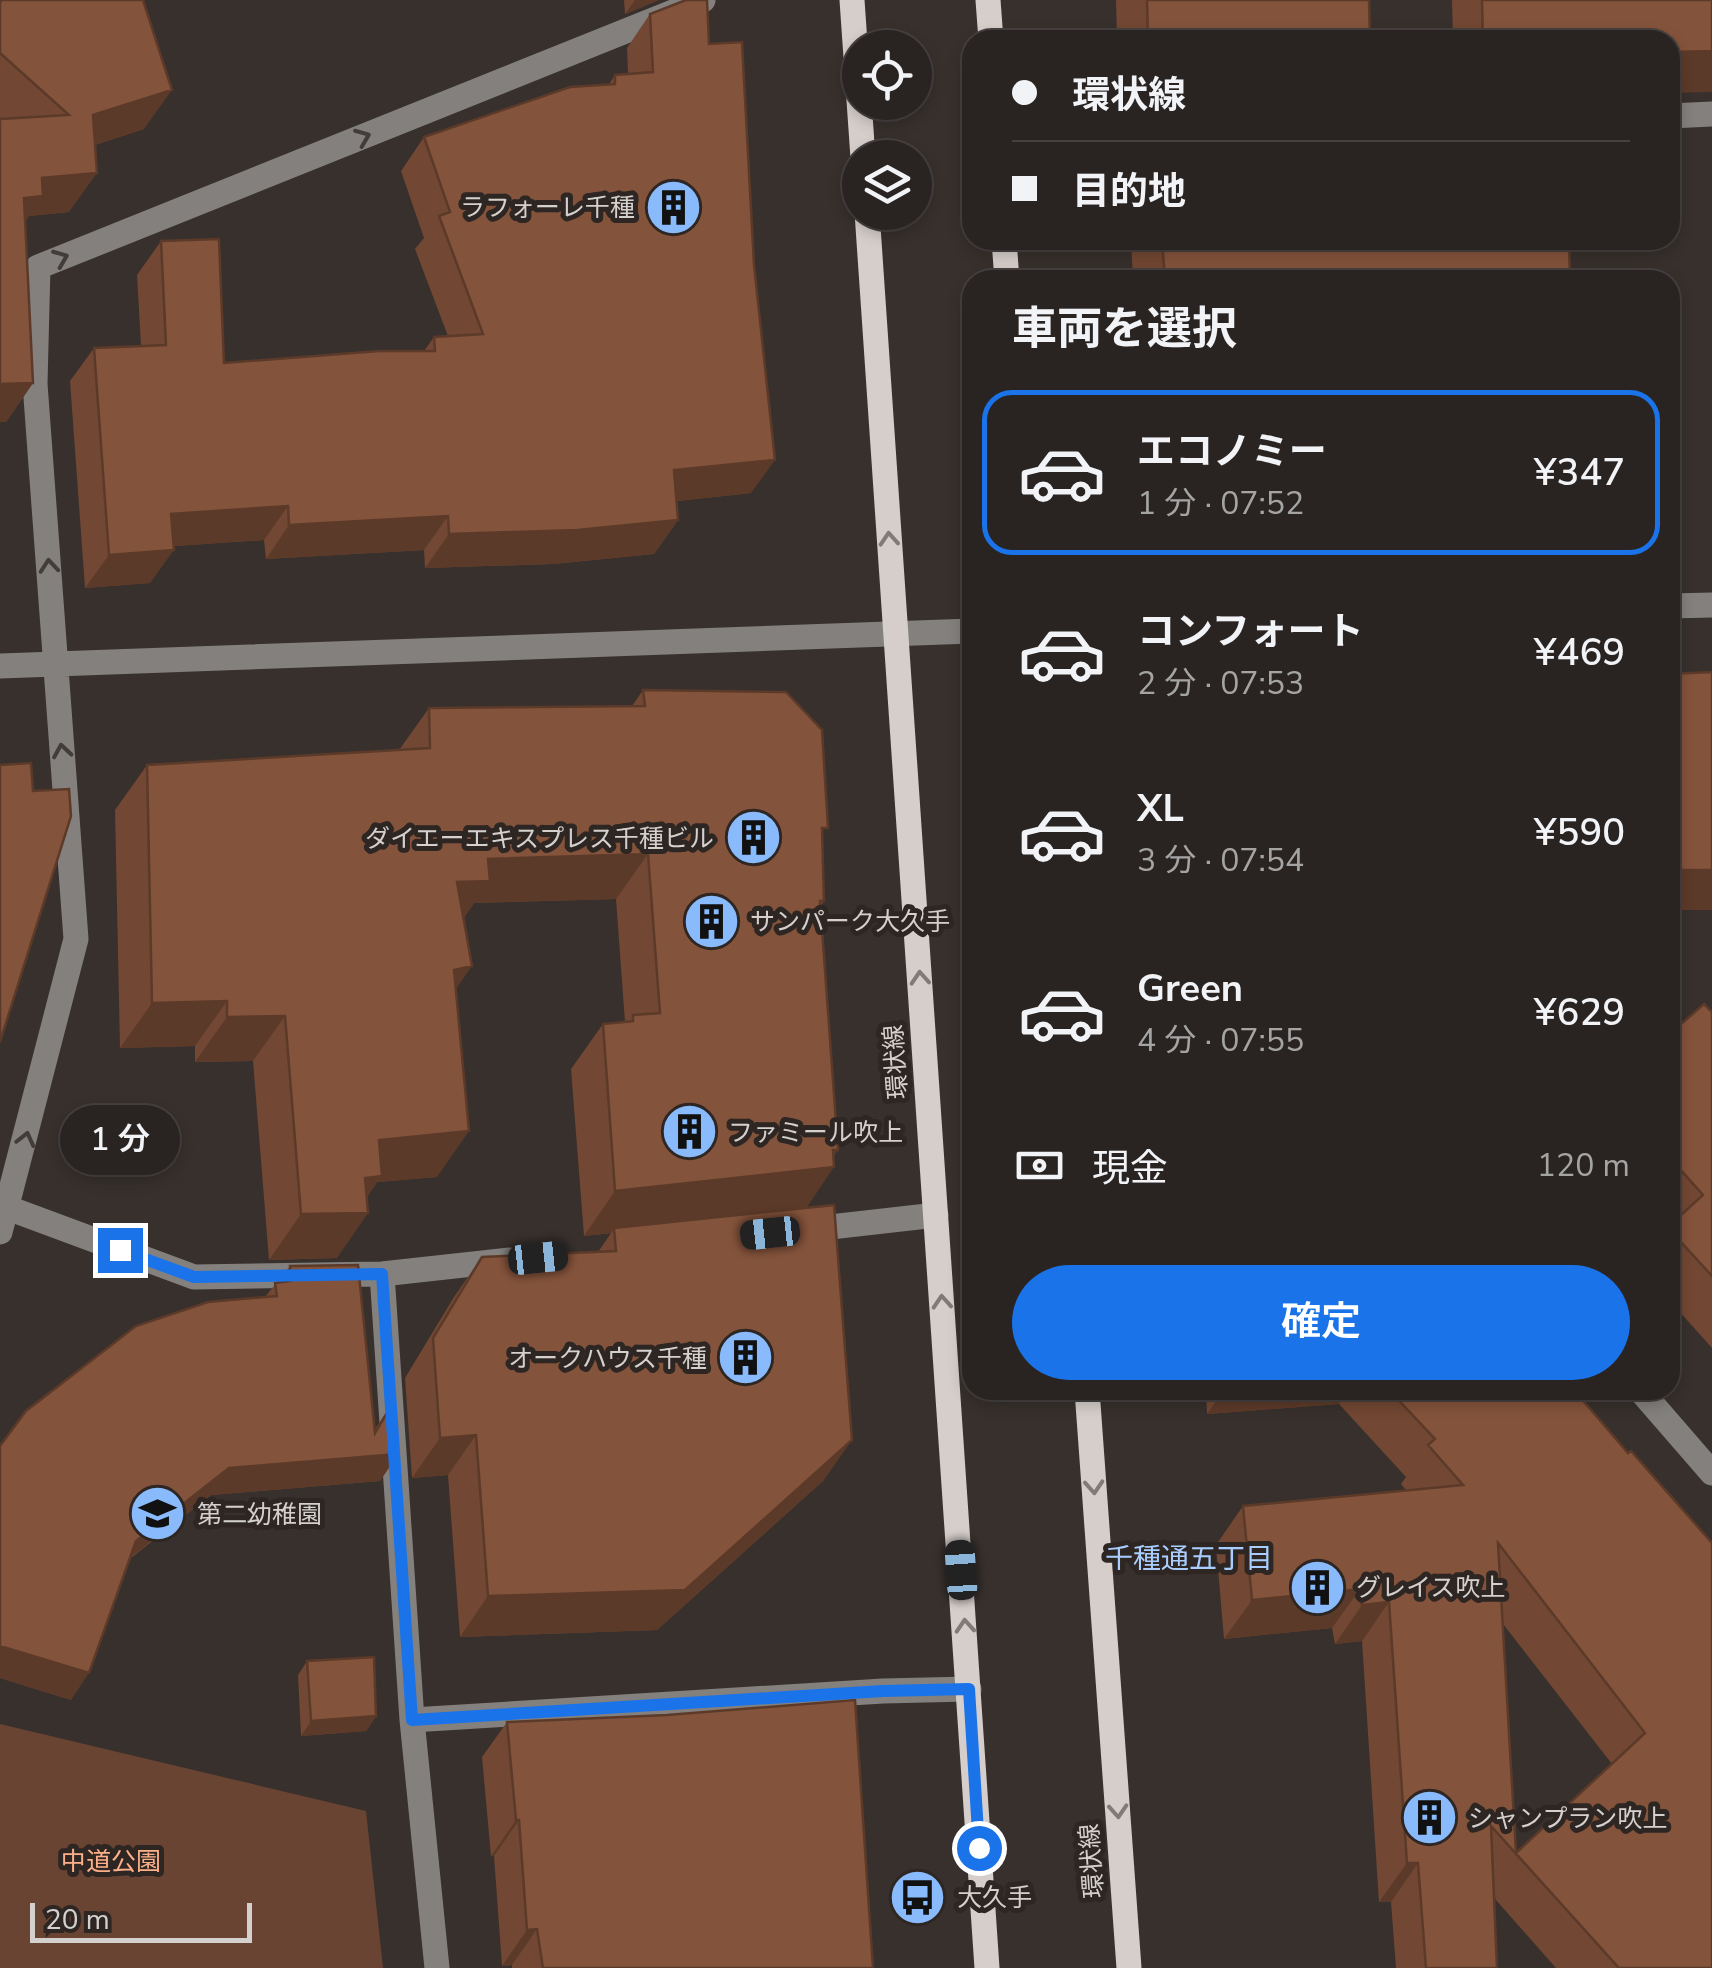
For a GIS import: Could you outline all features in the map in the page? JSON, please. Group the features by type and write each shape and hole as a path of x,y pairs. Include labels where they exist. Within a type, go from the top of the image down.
{"main road":[{"path":"852,0 862,140"},
{"path":"988,0 990,30"},
{"name":"環状線","path":"868,230 987,1968"},
{"name":"環状線","path":"1088,1400 1129,1968"}],"street":[{"path":"0,1232 76,940 34,384 38,267 703,0"},
{"path":"1680,116 1712,114"},
{"path":"1680,606 1712,604"},
{"path":"0,666 962,632"},
{"path":"8,1208 194,1277 382,1274 538,1258"},
{"path":"770,1233 936,1215"},
{"path":"382,1274 412,1720 437,1968"},
{"path":"1649,1400 1712,1473"},
{"path":"412,1720 969,1689"}],"green space":[{"name":"中道公園","path":"0,1724 366,1811 383,1968 0,1968"}],"building":[{"path":"2,0 143,0 172,90 93,115 97,173 42,178 43,196 24,198 33,383 0,384 0,119 69,115 0,53"},
{"path":"686,0 707,0 709,44 742,42 754,265 775,460 674,470 678,520 577,530 449,534 448,516 289,525 288,506 171,514 174,550 109,555 94,348 166,345 161,241 219,239 224,363 379,351 435,351 434,337 483,334 439,216 450,212 424,137 570,87 615,84 615,75 653,72 650,14"},
{"path":"1147,0 1369,0 1370,30 1148,30"},
{"path":"1482,0 1712,0 1712,51 1680,52 1680,30 1483,30"},
{"path":"1163,250 1569,250 1570,270 1164,270"},
{"path":"1712,672 1712,870 1680,870 1680,674"},
{"path":"643,690 786,692 822,730 828,828 822,828 824,901 820,901 838,1150 833,1150 834,1167 615,1191 603,1024 633,1021 633,1015 660,1013 648,854 488,859 490,881 457,882 472,966 454,970 469,1131 379,1140 382,1176 365,1178 368,1213 301,1214 285,1016 227,1017 227,1001 152,1003 147,765 430,748 429,708 645,706"},
{"path":"31,763 33,791 69,789 71,816 0,1042 0,765"},
{"path":"1704,1004 1712,1012 1712,1276 1680,1241 1680,1216 1703,1195 1680,1169 1680,1025"},
{"path":"834,1205 852,1440 685,1590 488,1596 476,1435 440,1438 433,1338 482,1257 616,1251 614,1228"},
{"path":"358,1265 375,1433 394,1401 398,1454 229,1468 136,1541 89,1673 0,1646 0,1446 26,1411 136,1326 208,1302 277,1296 275,1283 291,1281 290,1266"},
{"path":"1398,1400 1583,1400 1712,1543 1712,1968 1619,1968 1491,1826 1497,1968 1426,1968 1418,1863 1407,1863 1389,1602 1362,1605 1360,1589 1252,1600 1243,1506 1463,1485 1428,1445 1435,1439","holes":["1498,1543 1645,1733 1516,1853"]},
{"path":"374,1657 376,1716 311,1721 307,1661"},
{"path":"855,1700 873,1968 543,1968 537,1929 527,1930 507,1722 667,1715"}],"place":[{"name":"ラフォーレ千種","path":"674,207"},
{"name":"ダイエーエキスプレス千種ビル","path":"753,838"},
{"name":"サンパーク大久手","path":"711,921"},
{"name":"ファミール吹上","path":"689,1132"},
{"name":"オークハウス千種","path":"746,1358"},
{"name":"第二幼稚園","path":"158,1514"},
{"name":"グレイス吹上","path":"1317,1587"},
{"name":"シャンプラン吹上","path":"1429,1818"},
{"name":"大久手","path":"918,1897"}],"district":[{"name":"千種通五丁目","path":"1189,1558"}],"route":[{"path":"120,1250 194,1277 382,1274 412,1720 969,1689 979,1848"}]}
